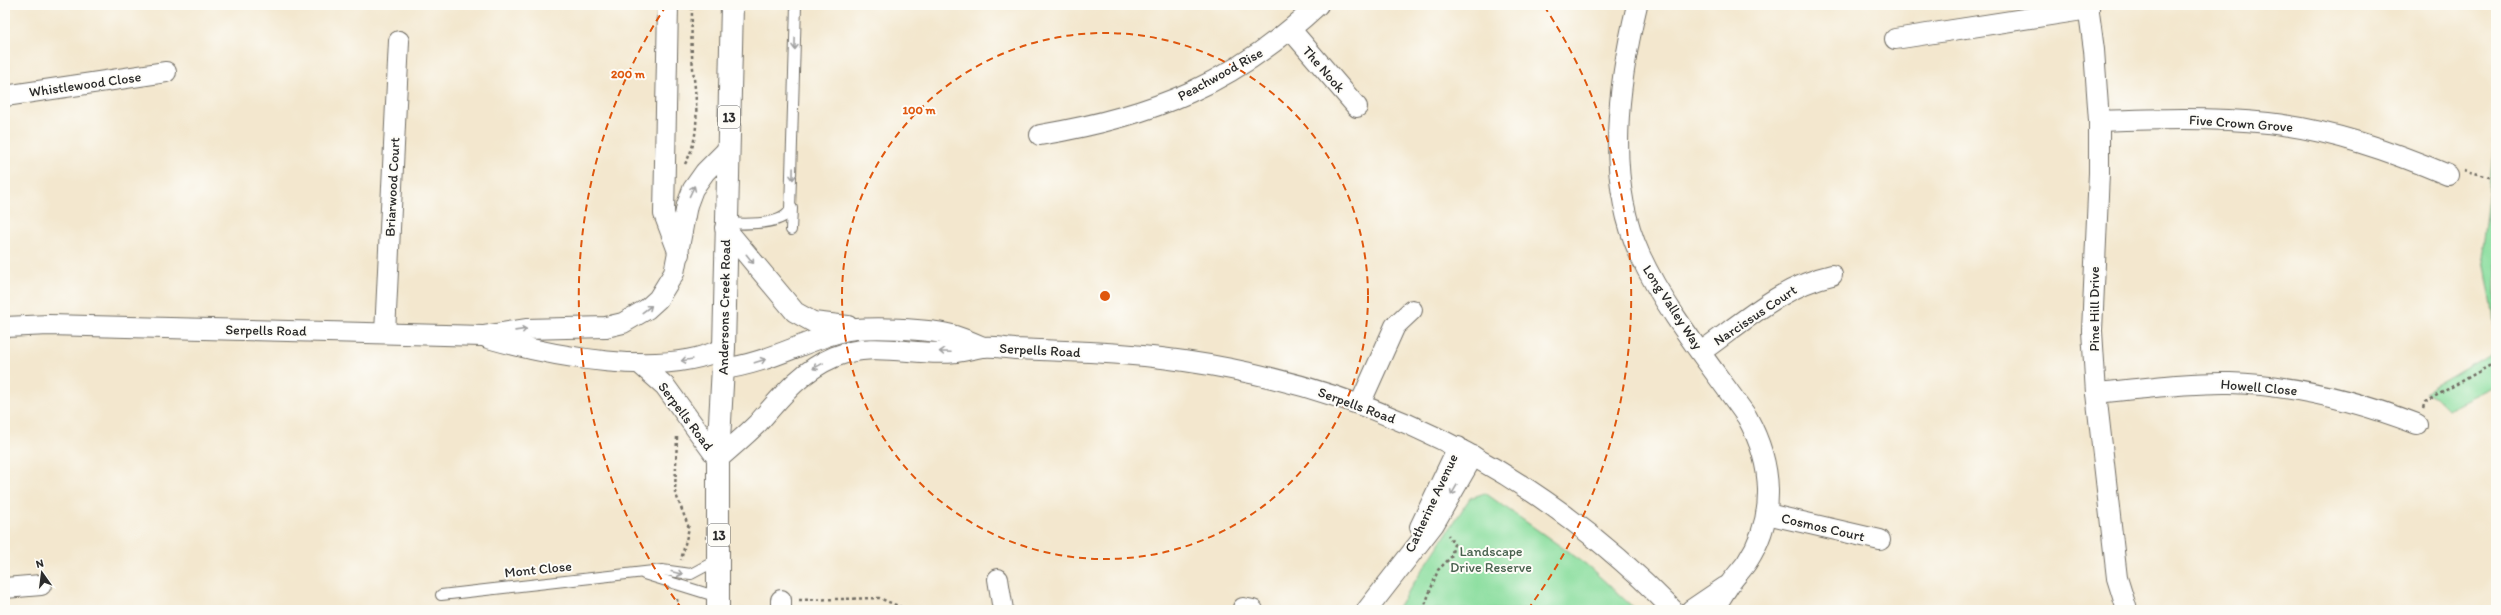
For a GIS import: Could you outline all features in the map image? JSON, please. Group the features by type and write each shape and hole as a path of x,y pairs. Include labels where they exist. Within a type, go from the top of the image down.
{"main road":[{"name":"Andersons Creek Road","path":"718,603 718,459 723,358 732,5"}],"street":[{"path":"668,5 664,214 679,256"},
{"name":"Peachwood Rise","path":"1040,135 1106,123 1193,93 1244,64 1291,30 1318,5"},
{"name":"Long Valley Way","path":"1637,5 1623,77 1620,112 1620,182 1631,231 1651,277 1747,417 1764,455 1769,486 1767,514 1757,544 1747,562 1728,585 1713,610"},
{"path":"1895,39 2088,7"},
{"name":"Pine Hill Drive","path":"2088,7 2095,64 2098,121 2098,210 2092,300 2096,393 2117,578 2127,610"},
{"name":"The Nook","path":"1291,30 1357,107"},
{"name":"Briarwood Court","path":"385,333 399,41"},
{"name":"Whistlewood Close","path":"5,96 166,72"},
{"name":"Five Crown Grove","path":"2098,121 2199,119 2277,124 2305,128 2382,149 2448,175"},
{"name":"Serpells Road","path":"5,328 49,325 483,336 526,329 596,328 623,323 642,312 658,299 671,279 679,256 687,205 693,189 704,172 729,148"},
{"name":"Serpells Road","path":"726,226 791,307 803,318 827,324 954,335 983,347"},
{"name":"Narcissus Court","path":"1702,351 1784,293 1802,284 1832,275"},
{"path":"1360,404 1395,326 1412,310"},
{"name":"Serpells Road","path":"5,319 49,325"},
{"name":"Serpells Road","path":"483,336 551,354 640,363 684,361 708,356 757,362 842,331 868,328"},
{"path":"890,329 890,349"},
{"name":"Serpells Road","path":"640,363 665,386 718,459 757,423 797,380 810,370 848,353 890,349 954,353 983,347 1111,353 1191,361 1268,377 1360,404 1465,452 1537,495 1589,533 1632,569 1673,610"},
{"name":"Howell Close","path":"2096,393 2200,384 2262,385 2323,394 2359,403 2417,424"},
{"name":"Catherine Avenue","path":"1367,610 1405,558 1434,524 1465,452"},
{"name":"Catherine Avenue","path":"1405,558 1465,452"},
{"name":"Cosmos Court","path":"1767,514 1880,540"},
{"path":"998,579 1003,610"},
{"path":"5,588 41,585"},
{"name":"Long Valley Way","path":"1691,610 1728,585"}],"lane":[{"path":"791,230 796,5"},
{"path":"726,226 781,218 788,214 792,203"},
{"name":"Mont Close","path":"441,595 665,570 679,574 696,572 719,559"},
{"name":"Mont Close","path":"638,573 677,585 718,603"}],"path":[{"path":"684,165 692,152 698,103 692,55 692,5"},
{"path":"2448,175 2467,169 2496,179"},
{"path":"2417,424 2425,402 2496,362"},
{"path":"675,432 678,449 675,492 689,528 679,574"},
{"path":"1423,610 1438,570 1451,557 1454,544 1447,533 1434,524"},
{"path":"677,585 678,610"},
{"path":"781,605 879,598 908,610"}],"green space":[{"path":"2496,126 2496,385 2447,409 2434,396 2425,392 2495,351 2493,312 2482,248"},
{"name":"Landscape Drive Reserve","path":"1485,493 1587,565 1636,610 1396,610 1470,498"}]}
